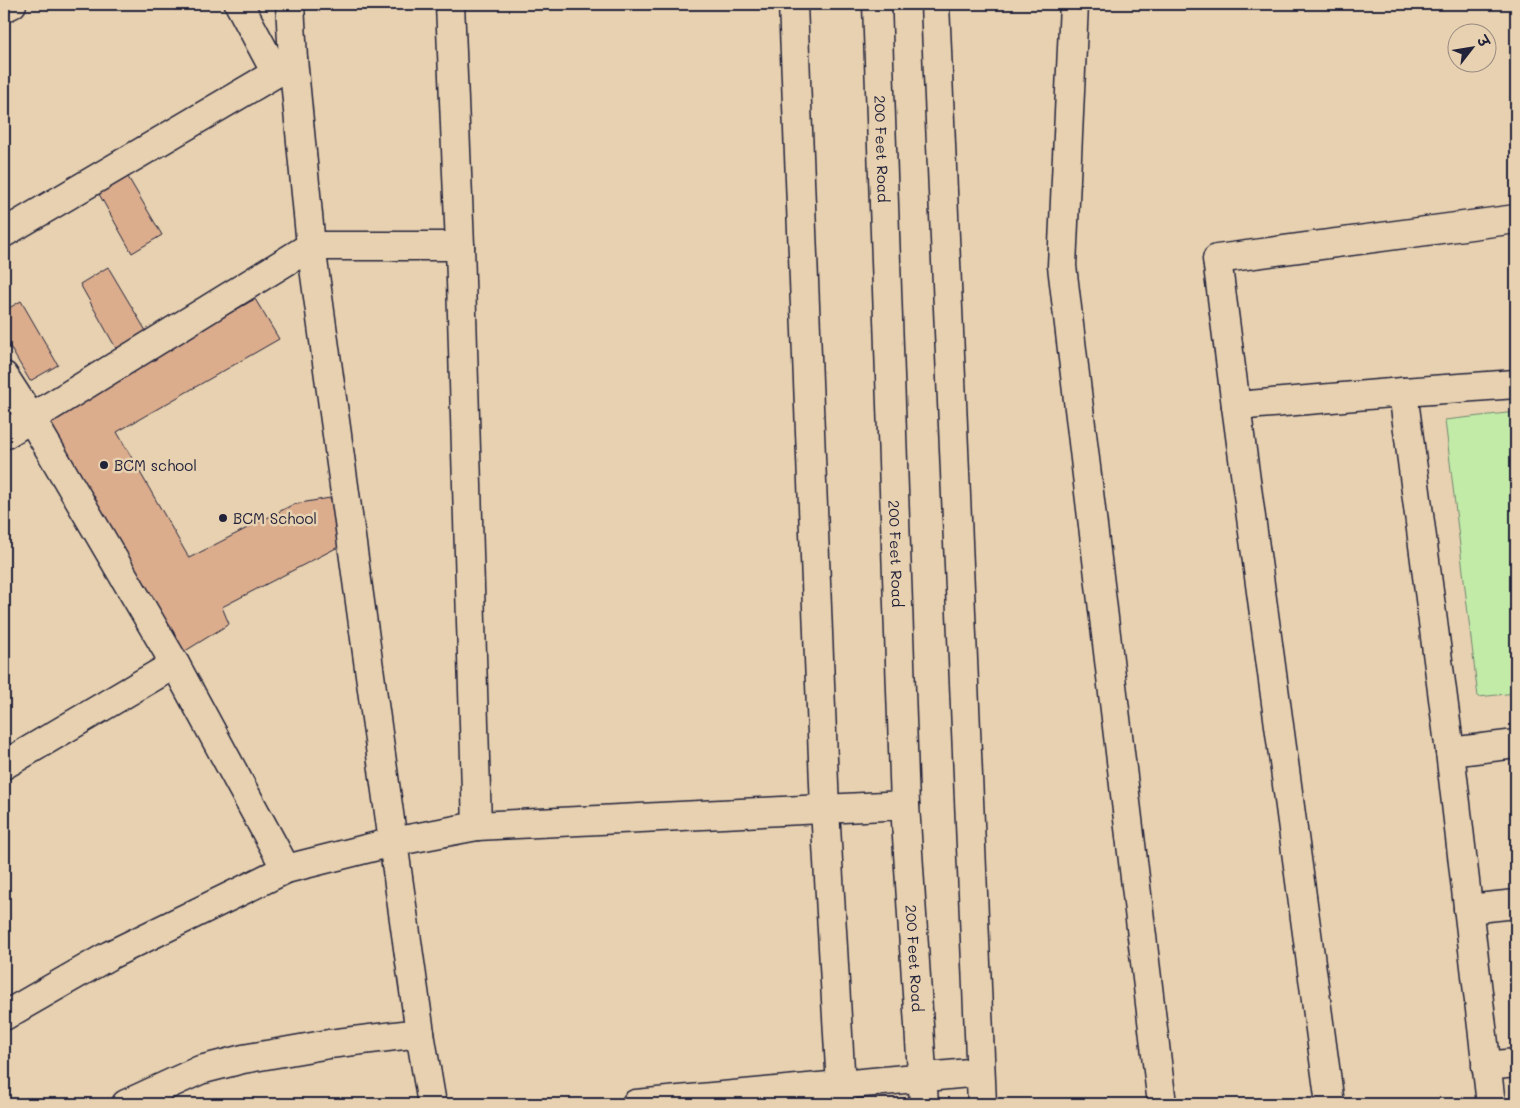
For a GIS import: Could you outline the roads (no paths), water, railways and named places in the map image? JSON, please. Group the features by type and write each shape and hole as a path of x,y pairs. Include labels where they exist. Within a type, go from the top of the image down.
{"street":[{"path":"4,8 12,4"},
{"path":"239,4 285,66"},
{"path":"290,4 285,66 392,842 432,1104"},
{"path":"450,4 460,246 477,826"},
{"path":"793,4 825,809 842,1094"},
{"name":"200 Feet Road","path":"877,4 906,805 924,1104"},
{"path":"935,4 982,1104"},
{"path":"1074,4 1062,266 1162,1104"},
{"path":"4,233 285,66"},
{"path":"1330,1104 1216,259 1516,219"},
{"path":"4,435 310,246 460,246"},
{"path":"4,376 175,664 286,869"},
{"path":"1236,406 1516,384"},
{"path":"1403,392 1450,752 1491,1104"},
{"path":"4,765 175,664"},
{"path":"1450,752 1516,744"},
{"path":"4,1016 110,955 286,869 392,842 477,826 906,805"},
{"path":"1468,909 1516,904"},
{"path":"126,1104 200,1070 243,1058 328,1044 420,1033"},
{"path":"1486,1066 1516,1063"},
{"path":"636,1104 842,1094 922,1076 980,1072"}],"place":[{"name":"BCM school","path":"104,465"},
{"name":"BCM School","path":"223,518"}]}
